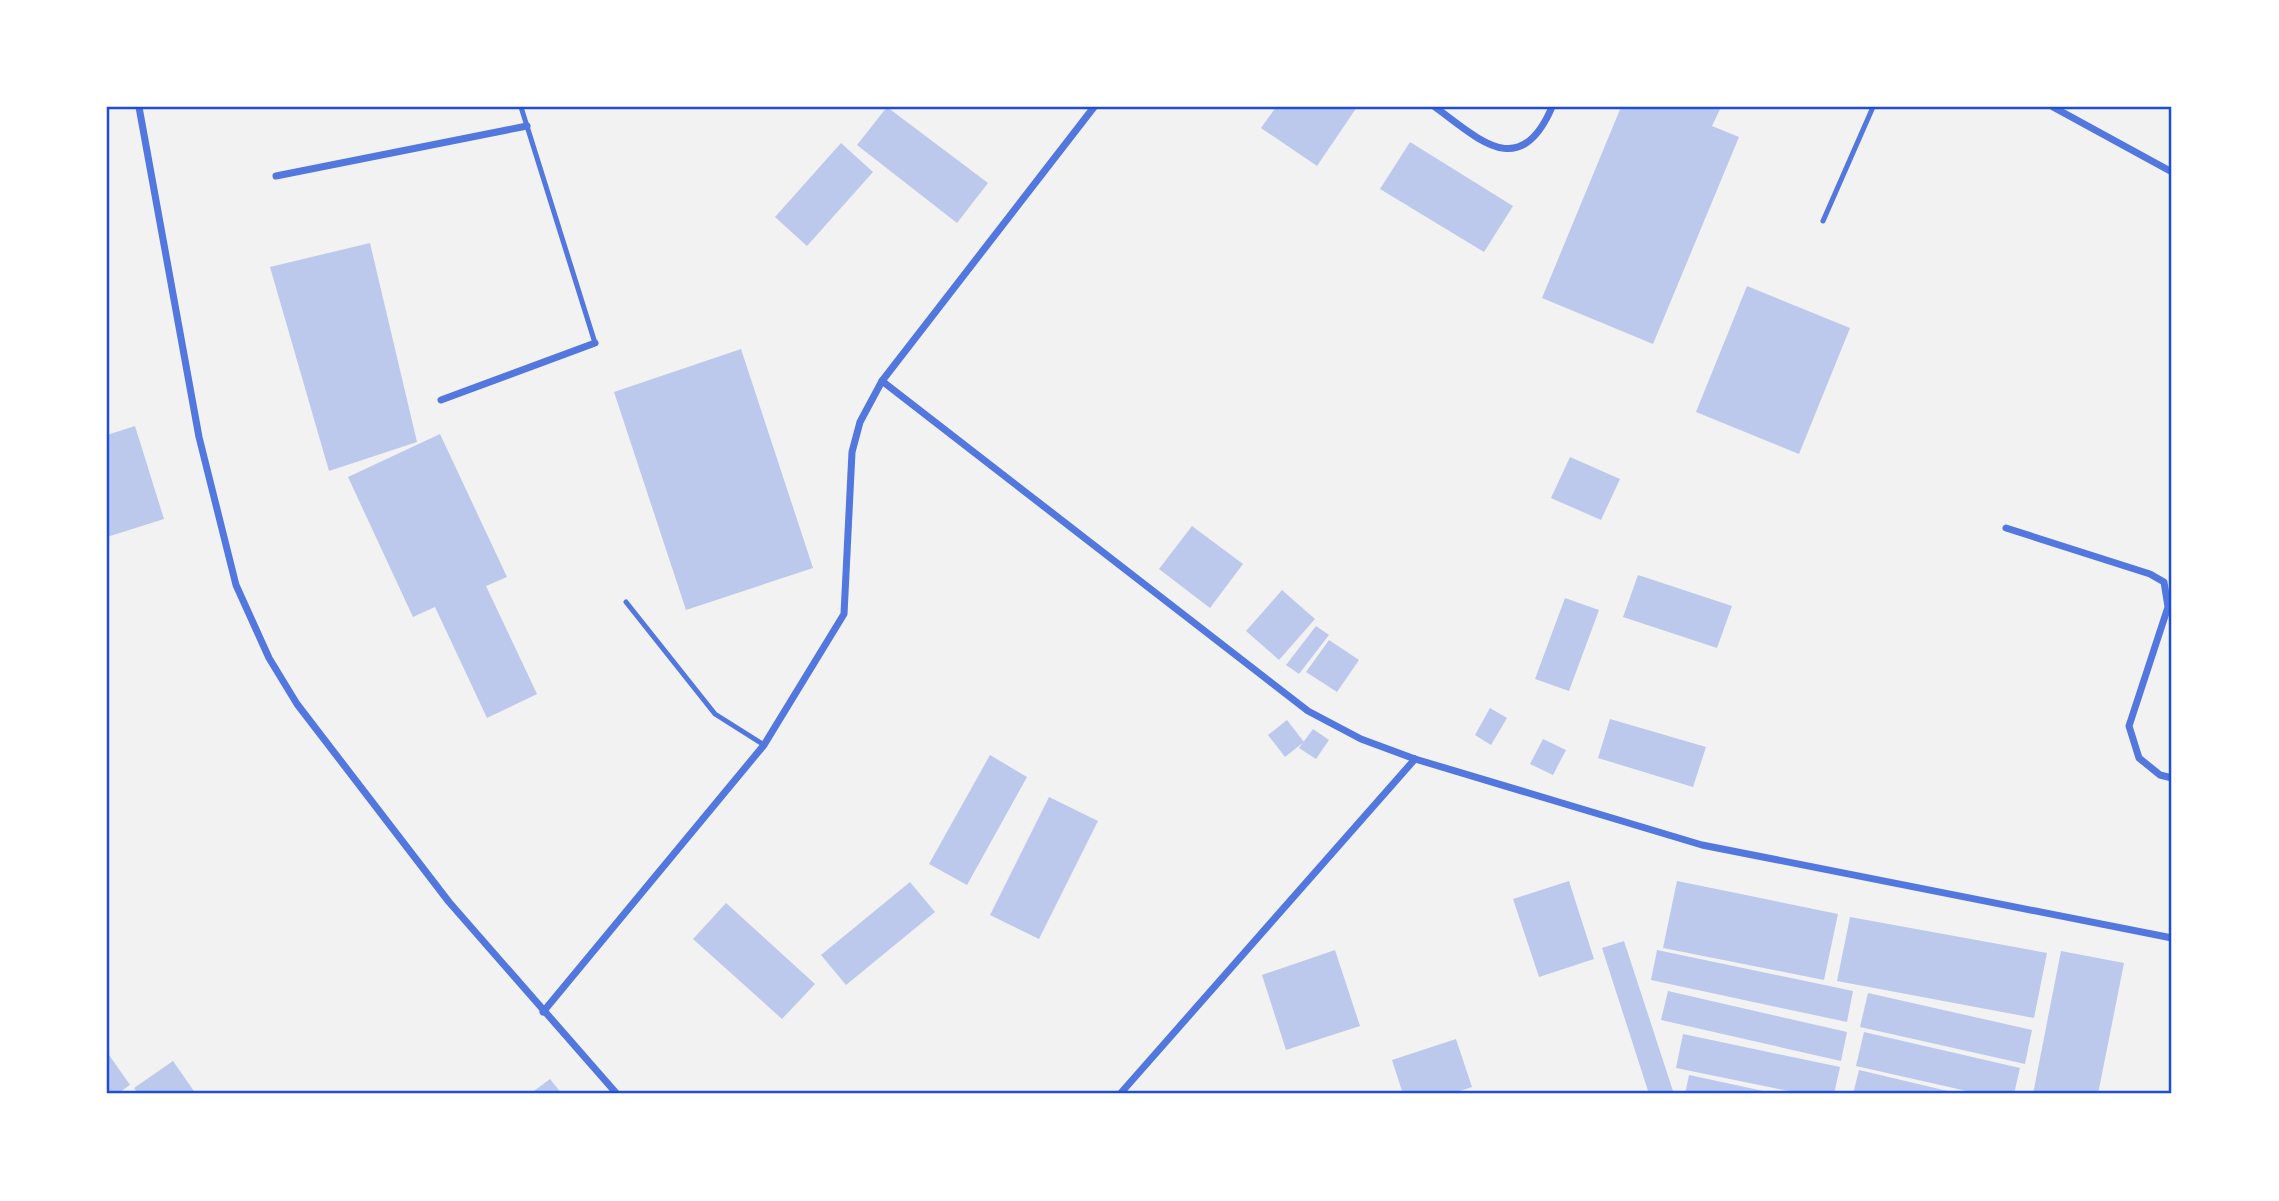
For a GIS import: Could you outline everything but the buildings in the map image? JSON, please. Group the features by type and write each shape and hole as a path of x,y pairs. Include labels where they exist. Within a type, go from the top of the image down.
{"street":[{"path":"139,107 199,438 236,585 269,658 297,704 449,902 617,1094"},
{"path":"543,1012 764,745 844,614 852,452 860,422 882,381 1094,107"},
{"path":"1435,107 1492,148 1511,149 1528,142 1543,128 1552,107"},
{"path":"2053,107 2172,172"},
{"path":"276,176 527,126"},
{"path":"441,400 595,343"},
{"path":"882,381 1308,711 1361,739 1415,759 1702,845 2172,938"},
{"path":"2006,528 2150,574 2164,582 2168,607 2129,726 2139,758 2160,775 2172,778"},
{"path":"1120,1094 1415,759"}],"lane":[{"path":"522,107 595,343"},
{"path":"1823,221 1873,107"},
{"path":"626,602 715,714 764,745"}]}
